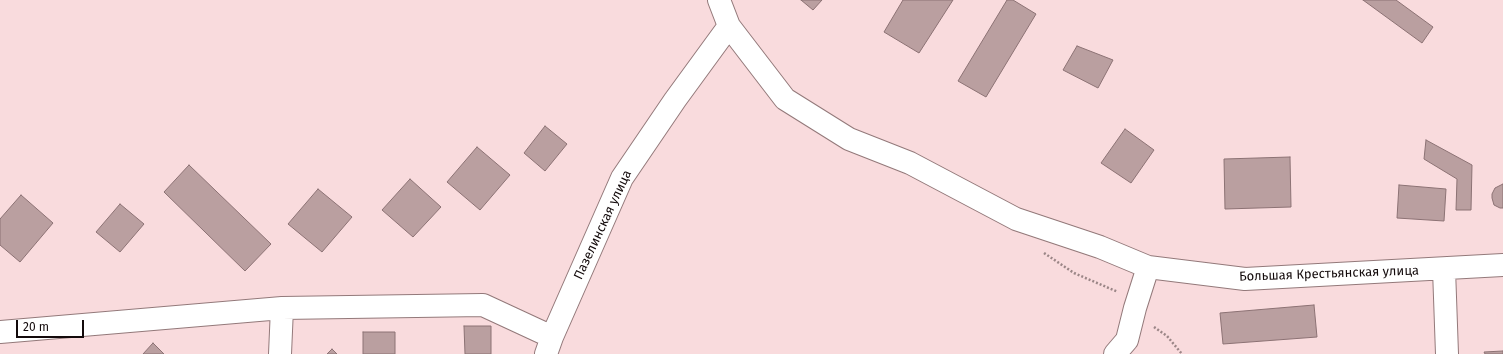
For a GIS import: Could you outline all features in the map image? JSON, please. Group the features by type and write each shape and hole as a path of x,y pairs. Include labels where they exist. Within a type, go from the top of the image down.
{"street":[{"name":"Большая Крестьянская улица","path":"719,0 729,26 785,99 849,139 910,163 1016,219 1100,247 1148,267 1245,279 1503,265"},
{"name":"Пазелинская улица","path":"549,346 622,178 675,100 729,26"},
{"path":"1115,354 1127,340 1133,314 1148,267"},
{"path":"1444,269 1447,354"},
{"path":"0,332 282,308 483,304 549,346"},
{"path":"280,354 282,308"}],"path":[{"path":"1041,252 1074,272 1124,294 1133,314 1167,336 1182,354"}],"building":[{"path":"801,0 822,0 813,10"},
{"path":"903,0 953,0 919,53 884,32"},
{"path":"1007,0 1013,0 1036,14 986,97 958,81"},
{"path":"1363,0 1396,0 1433,27 1422,43"},
{"path":"1077,46 1113,60 1098,88 1063,70"},
{"path":"545,126 567,144 545,171 524,153"},
{"path":"1125,129 1154,150 1131,183 1101,163"},
{"path":"1426,140 1472,165 1471,210 1456,210 1457,179 1424,159"},
{"path":"477,147 510,175 480,210 447,182"},
{"path":"1290,157 1291,207 1225,209 1224,159"},
{"path":"189,165 271,244 245,271 164,192"},
{"path":"410,179 441,207 413,237 382,210"},
{"path":"1503,184 1503,208 1500,208 1494,205 1492,194 1495,188"},
{"path":"1399,185 1446,189 1444,221 1397,218"},
{"path":"318,189 352,217 322,252 288,224"},
{"path":"21,195 53,223 20,262 0,245 0,219"},
{"path":"120,204 144,224 120,252 96,232"},
{"path":"1314,305 1317,337 1223,344 1220,313"},
{"path":"464,326 491,326 491,354 465,354"},
{"path":"363,332 395,332 395,354 363,354"},
{"path":"153,343 164,354 143,354"},
{"path":"332,349 337,354 327,354"},
{"path":"1503,351 1503,354 1485,354 1484,352"}]}
